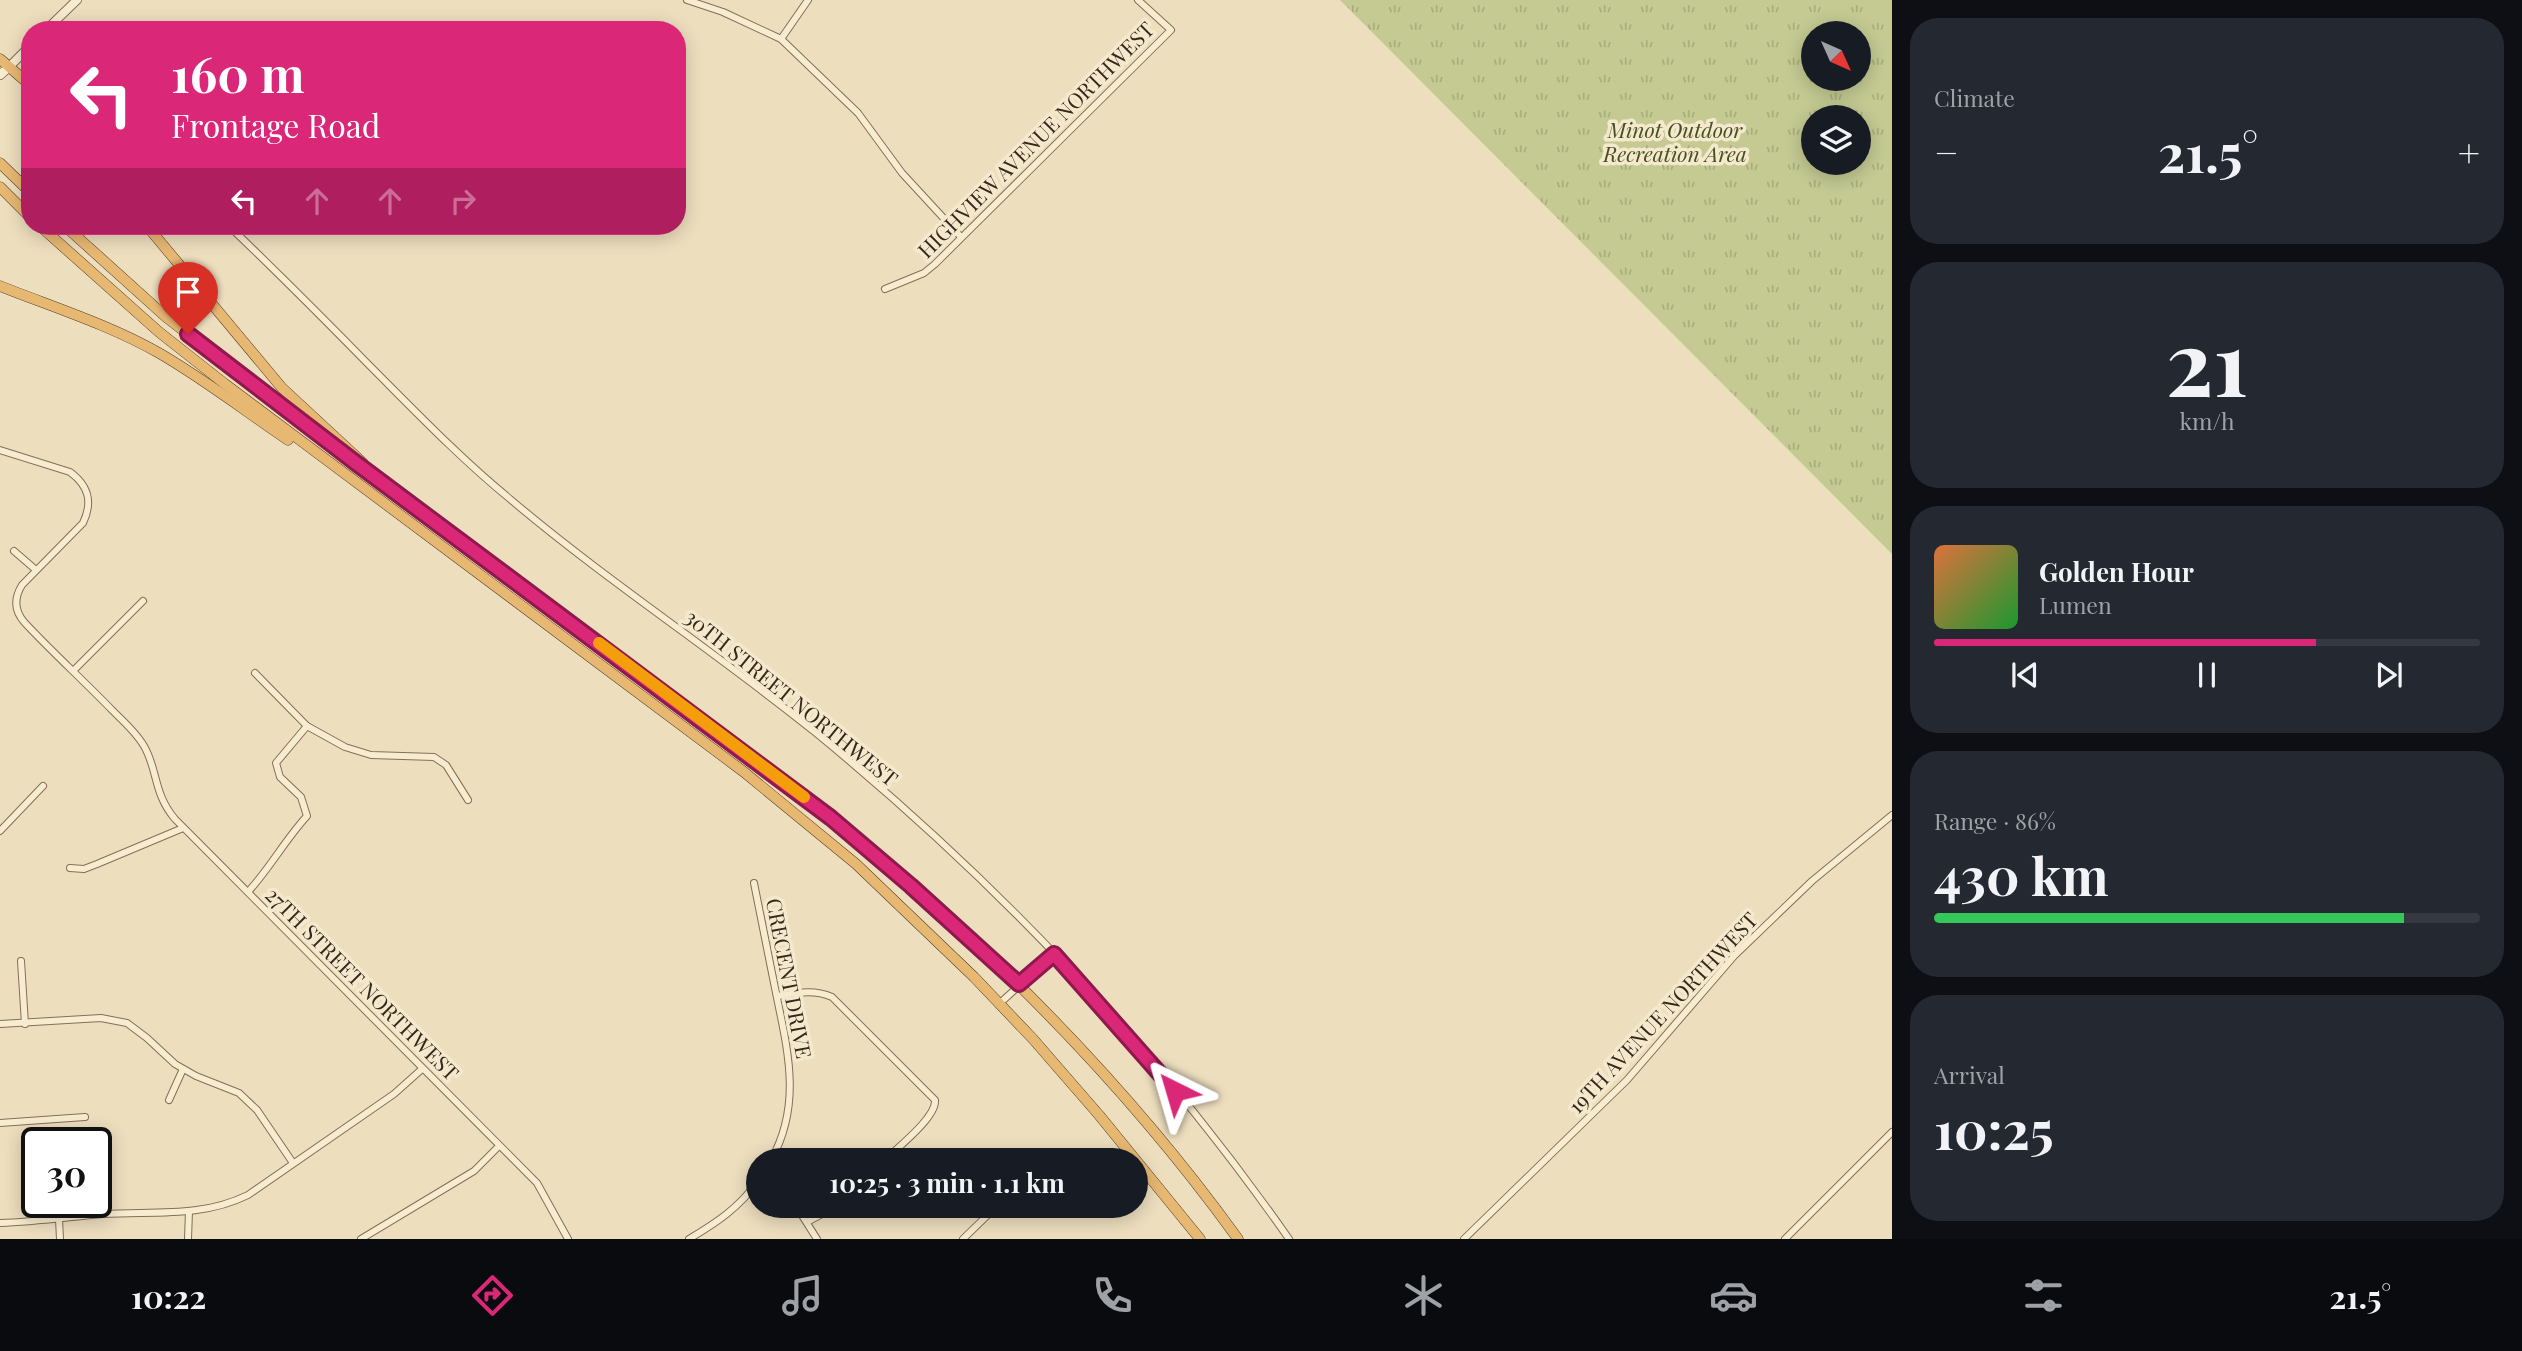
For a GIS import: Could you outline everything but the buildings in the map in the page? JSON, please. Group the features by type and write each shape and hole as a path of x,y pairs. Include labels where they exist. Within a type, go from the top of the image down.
{"highway":[{"path":"0,59 21,76"},
{"path":"0,163 21,183"},
{"path":"0,187 21,208"},
{"path":"50,235 159,332 342,473 744,772 856,864 999,1004 1099,1115 1200,1239"},
{"path":"75,235 166,317 831,818 920,893 1019,984 1099,1066 1140,1113 1238,1239"},
{"path":"154,235 282,388 310,416 353,451 373,474"},
{"path":"0,286 158,352 211,385 311,456 342,473"}],"main road":[{"path":"0,75 10,66"}],"street":[{"path":"56,21 77,0"},
{"path":"687,0 723,12 781,38 858,113 902,173 961,237"},
{"path":"781,38 808,0"},
{"name":"HIGHVIEW AVENUE NORTHWEST","path":"885,289 924,273 1171,30 1138,0"},
{"path":"10,66 21,55"},
{"name":"30TH STREET NORTHWEST","path":"238,235 474,468 551,533 816,733 913,817 1054,954 1159,1070 1263,1201 1289,1239"},
{"path":"0,450 70,472 79,479 89,496 89,511 83,523 17,593 17,611 23,621 74,670 143,601"},
{"path":"14,551 36,570"},
{"name":"27TH STREET NORTHWEST","path":"74,670 145,747 165,807 183,828 537,1183 568,1239"},
{"path":"255,673 307,726 345,747 371,755 434,757 446,765 468,800"},
{"path":"248,892 307,816 301,797 280,777 276,763 307,726"},
{"path":"0,831 43,786"},
{"name":"19TH AVENUE NORTHWEST","path":"1465,1239 1627,1080 1735,955 1812,881 1892,815"},
{"path":"70,868 84,869 183,828"},
{"name":"CRECENT DRIVE","path":"754,883 789,1056 790,1092 787,1120 776,1148"},
{"path":"999,1004 1054,954"},
{"path":"21,961 25,1024"},
{"path":"777,996 806,991 819,992 832,998 934,1100 935,1106 929,1116 896,1148"},
{"path":"0,1024 101,1018 127,1023 183,1069 239,1093 257,1110 293,1163"},
{"path":"169,1100 183,1069"},
{"path":"0,1223 207,1210 229,1205 248,1195 394,1094 422,1069"},
{"path":"0,1124 85,1117"},
{"path":"1785,1239 1892,1132"},
{"path":"361,1239 474,1171 499,1146"},
{"path":"689,1239 718,1222 746,1198"},
{"path":"188,1239 189,1211"},
{"path":"804,1218 817,1239"},
{"path":"807,1222 814,1218"},
{"path":"963,1239 985,1218"},
{"path":"59,1219 60,1239"}],"green space":[{"name":"Minot Outdoor Recreation Area","path":"1340,0 1892,0 1892,554"}],"slow traffic":[{"path":"599,643 804,797"}],"route":[{"path":"188,334 831,818 1019,984 1054,954 1175,1091"}]}
